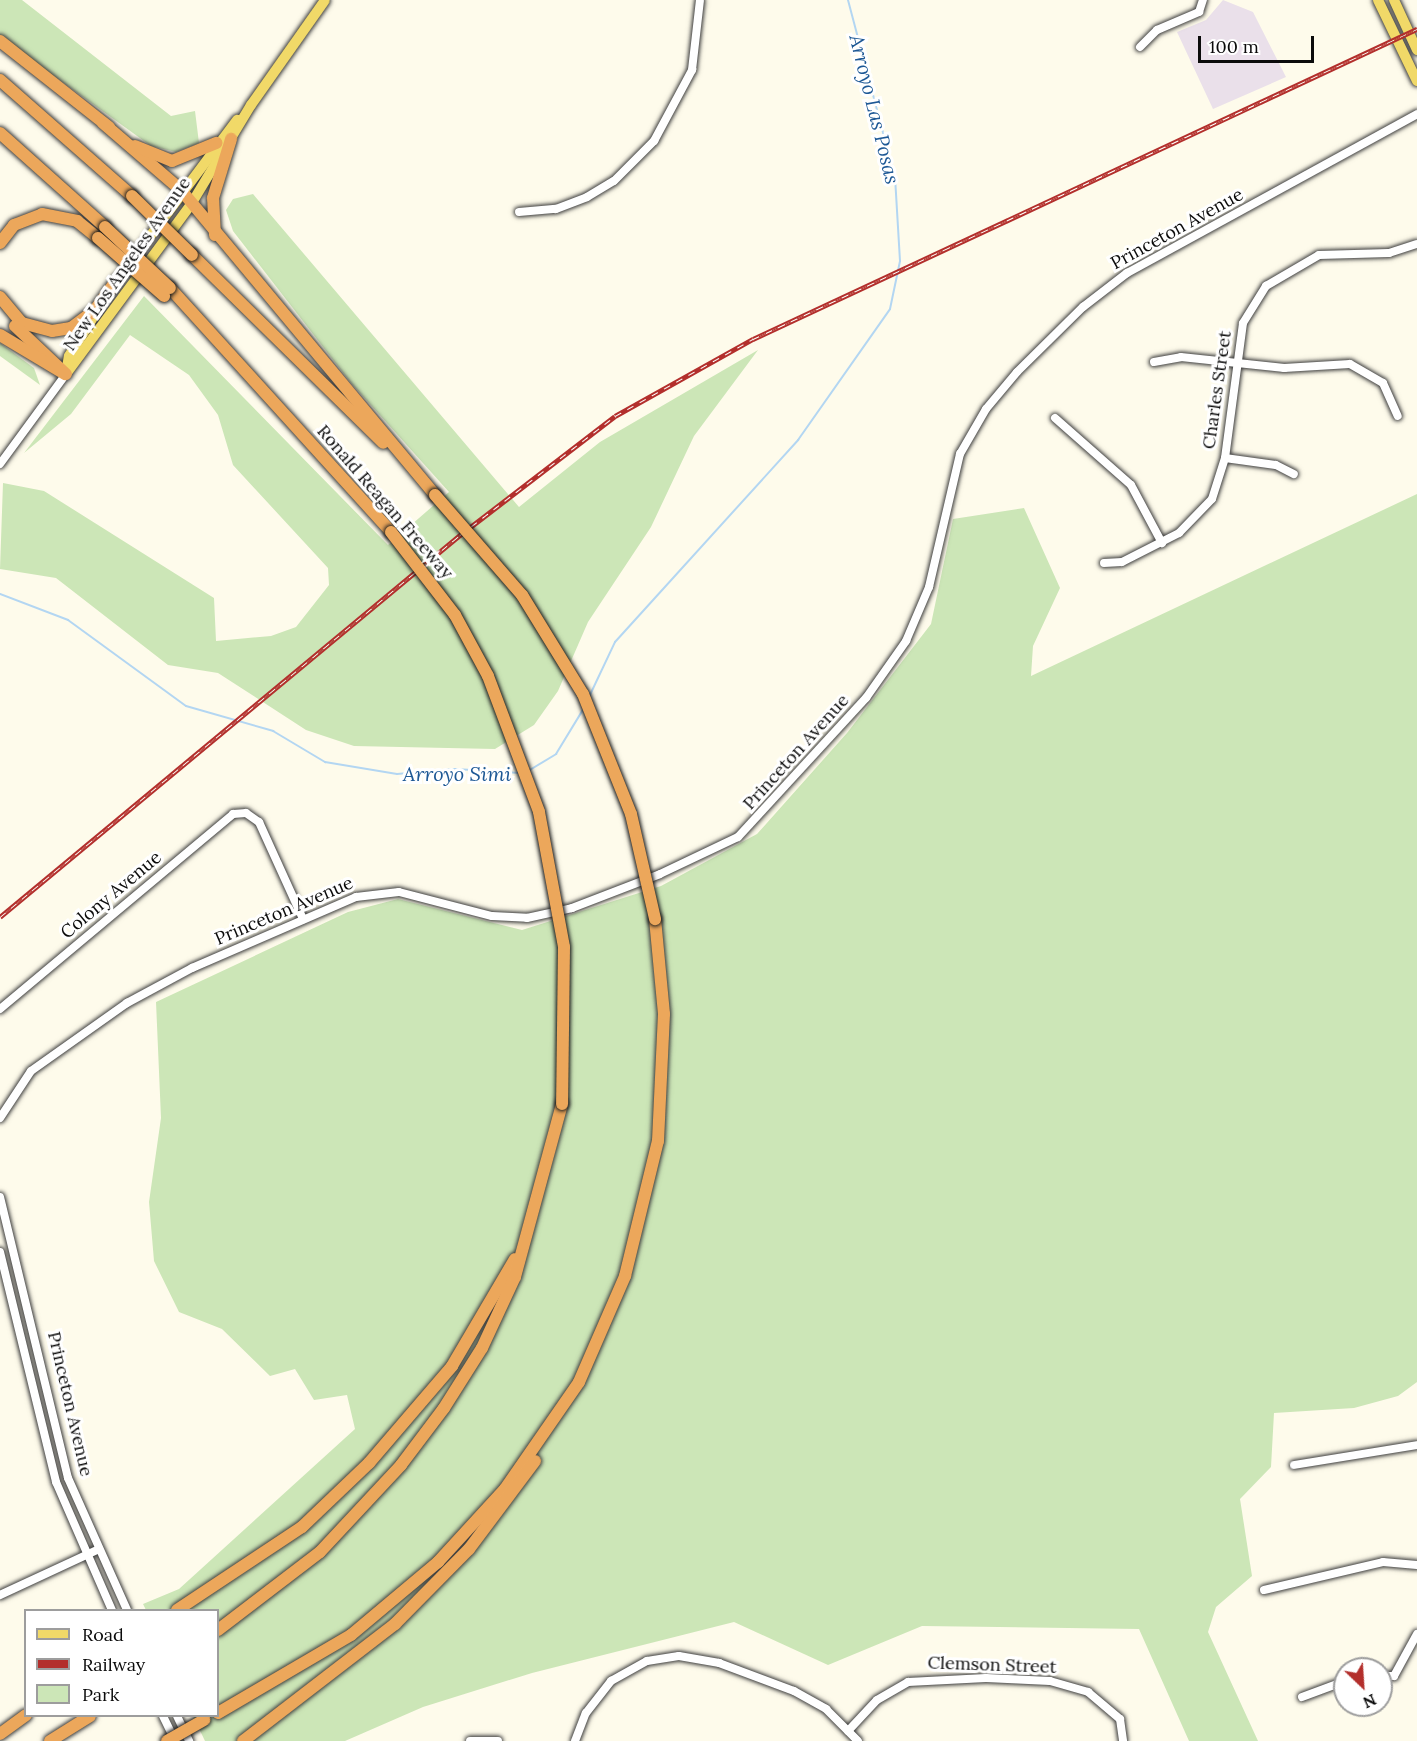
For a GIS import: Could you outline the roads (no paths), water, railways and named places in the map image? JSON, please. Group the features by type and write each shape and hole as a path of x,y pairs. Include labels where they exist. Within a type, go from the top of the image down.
{"highway":[{"path":"0,41 103,123 181,190 189,206 522,595 583,694 631,814 655,919 664,1014 653,1170 625,1276 579,1382 545,1446 469,1549 360,1653 243,1741"},
{"path":"0,80 132,196 435,495"},
{"path":"103,123 156,158 172,161 216,142"},
{"path":"0,133 102,232"},
{"path":"215,236 213,198 231,139"},
{"path":"0,243 14,225 42,214 77,221 102,232"},
{"name":"Ronald Reagan Freeway","path":"102,232 232,357 391,532 434,585 471,644 508,720 539,812 564,947 562,1104 524,1246 482,1348 401,1465 320,1552 219,1629"},
{"path":"1,300 33,329 71,328 95,310 116,281"},
{"path":"1,300 14,325 66,374"},
{"path":"0,335 41,364 66,374"},
{"path":"180,1609 302,1527 369,1463 452,1366 524,1246"},
{"path":"219,1712 351,1635 438,1562 505,1489 579,1382"},
{"path":"0,1734 24,1716"},
{"path":"50,1741 88,1717"},
{"path":"167,1741 208,1718"}],"main road":[{"name":"New Los Angeles Avenue","path":"66,374 189,206 251,105 325,0"},
{"path":"1378,0 1417,81"},
{"path":"1394,0 1417,50"},
{"name":"New Los Angeles Avenue","path":"66,374 69,356 116,281 216,142 251,105"}],"street":[{"path":"519,212 556,209 594,194 654,141 692,70 700,0"},
{"path":"1140,47 1157,30 1191,17 1203,2"},
{"name":"Princeton Avenue","path":"0,1118 31,1071 128,1003 303,919 385,891 492,916 546,915 660,874 738,837 866,698 906,641 929,587 960,454 1017,372 1127,273 1417,114"},
{"name":"Charles Street","path":"1104,563 1122,562 1186,529 1212,499 1225,459 1235,363 1250,307 1287,268 1319,255 1389,253 1417,244"},
{"path":"1154,362 1181,357 1235,363 1356,366 1383,383 1398,416"},
{"path":"0,464 66,374"},
{"path":"1055,418 1131,485 1162,543"},
{"path":"1225,459 1276,465 1294,474"},
{"name":"Colony Avenue","path":"0,1009 228,818 246,813 259,822 303,919"},
{"name":"Princeton Avenue","path":"0,1197 46,1370 58,1443 99,1549 126,1609"},
{"name":"Princeton Avenue","path":"0,1252 56,1482 111,1609"},
{"path":"1294,1465 1417,1445"},
{"path":"0,1595 99,1549"},
{"path":"1264,1590 1383,1562 1417,1565"},
{"path":"1393,1676 1417,1634"},
{"path":"575,1741 602,1691 632,1668 671,1656 719,1663 812,1700 858,1741"},
{"name":"Clemson Street","path":"848,1731 877,1700 908,1682 986,1678 1050,1681 1088,1692 1120,1719 1123,1741"},
{"path":"1302,1697 1333,1685"},
{"path":"163,1717 175,1741"},
{"path":"177,1717 189,1741"},
{"path":"470,1741 498,1741"}],"waterway":[{"name":"Arroyo Las Posas","path":"589,697 615,642 798,440 890,309 900,261 895,178 848,0"},
{"name":"Arroyo Simi","path":"0,594 68,620 186,706 273,731 325,762 397,774 455,769 520,773"},
{"name":"Arroyo Simi","path":"528,771 556,754 584,708"}],"railway":[{"path":"0,917 460,535 615,416 753,339 1417,29"}]}
